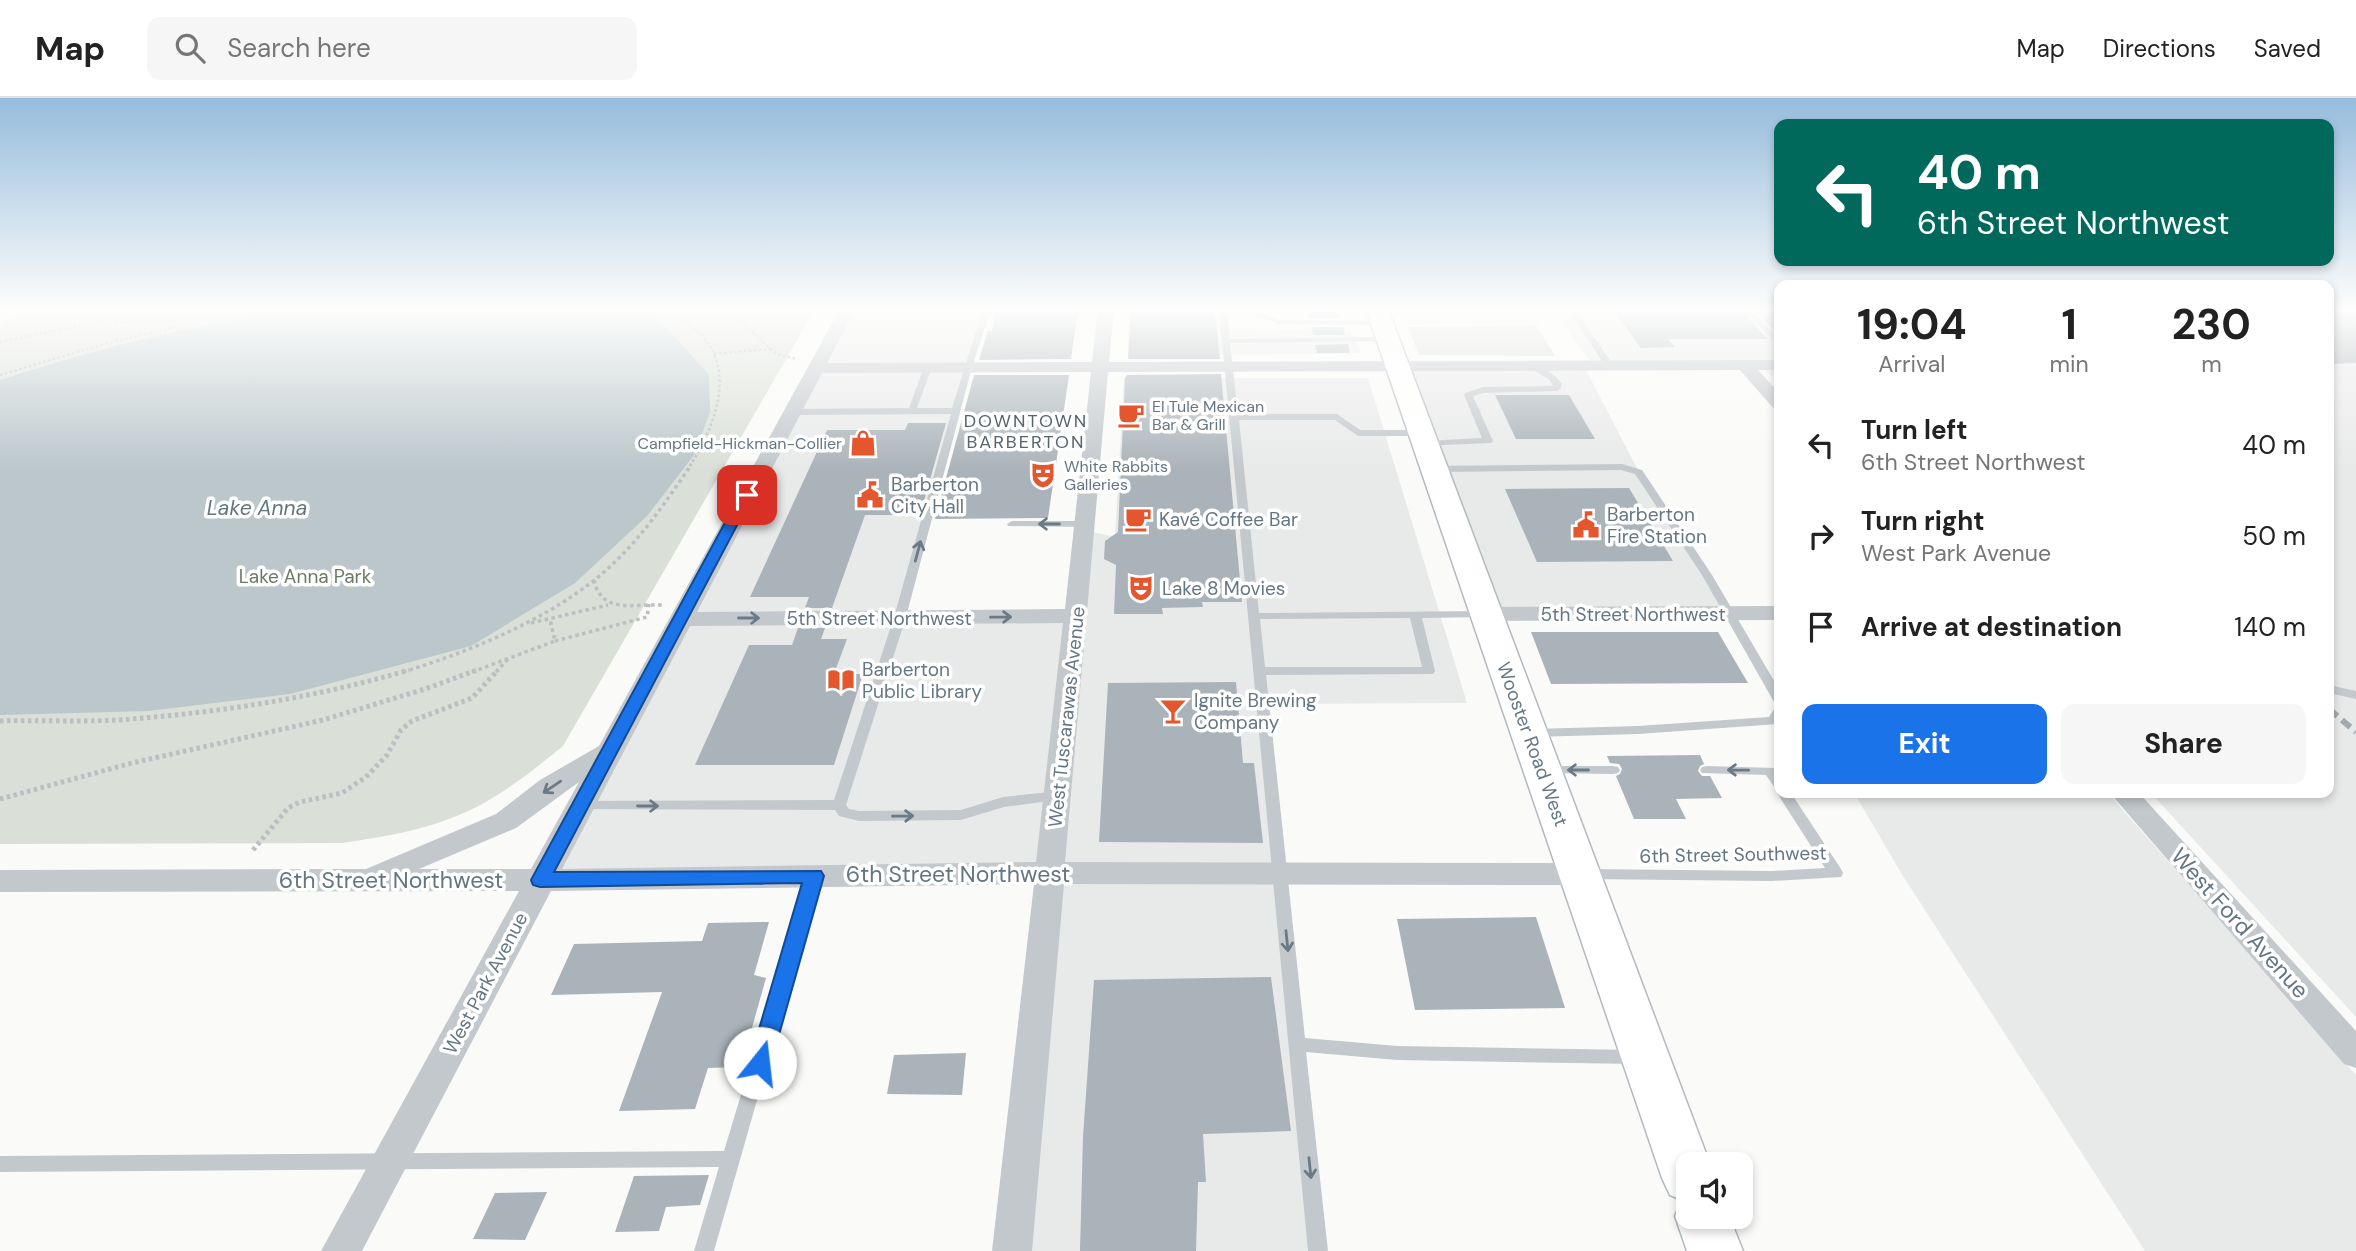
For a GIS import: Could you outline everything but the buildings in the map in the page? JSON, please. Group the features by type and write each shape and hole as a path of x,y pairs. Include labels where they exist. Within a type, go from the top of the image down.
{"main road":[{"name":"Wooster Road West","path":"1396,363 1680,1152"},
{"path":"1707,1229 1715,1251"}],"street":[{"path":"818,363 968,367 1230,366 1246,363"},
{"name":"West Park Avenue","path":"341,1251 818,363"},
{"name":"West Tuscarawas Avenue","path":"1012,1251 1101,363"},
{"path":"1518,363 1533,366 1774,365"},
{"path":"1744,365 1774,398"},
{"name":"5th Street Northwest","path":"684,612 900,617 1077,616"},
{"name":"5th Street Northwest","path":"1486,614 1774,613"},
{"path":"366,880 506,821 550,788 610,751"},
{"name":"West Ford Avenue","path":"2128,798 2356,1054"},
{"name":"6th Street Northwest","path":"0,881 540,880 1051,873 1580,874"}],"lane":[{"path":"969,363 900,617 839,805 844,813 859,816 961,814 1003,802 1059,796"},
{"path":"1230,363 1318,1251"},
{"path":"1427,449 1488,441 1468,395 1483,390 1557,388 1558,384 1553,378 1533,366"},
{"path":"912,411 928,367"},
{"path":"791,412 956,411"},
{"path":"1236,417 1337,417 1358,433 1427,449 1622,467 1639,472 1707,575 1774,692"},
{"path":"1012,524 1086,524"},
{"path":"1255,616 1486,614"},
{"path":"1260,671 1429,671 1415,615"},
{"path":"2334,690 2356,695"},
{"path":"1529,733 1639,730 1774,719"},
{"path":"1543,770 1613,770"},
{"path":"1707,770 1770,771 1774,777"},
{"name":"6th Street Southwest","path":"1580,874 1772,876 1836,873 1787,798"},
{"path":"579,806 839,805"},
{"path":"704,1251 814,876"},
{"path":"1297,1044 1397,1053 1646,1058"},
{"path":"0,1164 731,1159"}],"path":[{"path":"0,375 41,363"},
{"path":"0,721 115,720 223,711 442,660 523,625 594,580 640,536 706,443 717,412 719,373 716,363"},
{"path":"594,580 597,595 608,604"},
{"path":"523,625 608,604 649,604 684,612"},
{"path":"0,799 132,763 323,720 425,689 555,641 647,617 649,604"},
{"path":"550,619 555,641"},
{"path":"253,850 288,808 300,802 342,793 366,777 387,755 401,730 423,716 472,698 509,658"}],"shaded area":[{"path":"819,363 969,363 900,617 1076,616 1085,530 1115,535 1124,378 1368,378 1467,703 1264,704 1318,1251 1012,1251 1050,873 540,880"},
{"path":"1592,363 1774,363 1774,379 1761,365 1594,366"},
{"path":"2334,363 2356,363 2356,1017 2156,798 2334,798"},
{"path":"1398,366 1585,368 1639,472 1729,614 1486,614"},
{"path":"1857,798 2112,798 2356,1075 2356,1251 2145,1251 1903,876"}],"green space":[{"name":"Lake Anna","path":"0,363 784,363 563,746 501,793 445,821 387,836 342,843 0,844"}],"water":[{"name":"Lake Anna","path":"55,363 698,363 709,375 710,412 694,455 648,515 575,583 471,646 290,694 148,711 0,715 0,380"}],"railway":[{"path":"2334,713 2356,732"}],"place":[{"name":"El Tule Mexican Bar & Grill","path":"1131,415"},
{"name":"Campfield-Hickman-Collier","path":"863,443"},
{"name":"White Rabbits Galleries","path":"1043,475"},
{"name":"Barberton City Hall","path":"870,495"},
{"name":"Kavé Coffee Bar","path":"1138,519"},
{"name":"Barberton Fire Station","path":"1586,525"},
{"name":"Lake 8 Movies","path":"1141,588"},
{"name":"Barberton Public Library","path":"841,680"},
{"name":"Ignite Brewing Company","path":"1173,711"}],"district":[{"name":"DOWNTOWN BARBERTON","path":"1026,431"}],"route":[{"path":"747,495 540,880 814,876 760,1063"}],"park label":[{"name":"Lake Anna Park","path":"305,576"}]}
